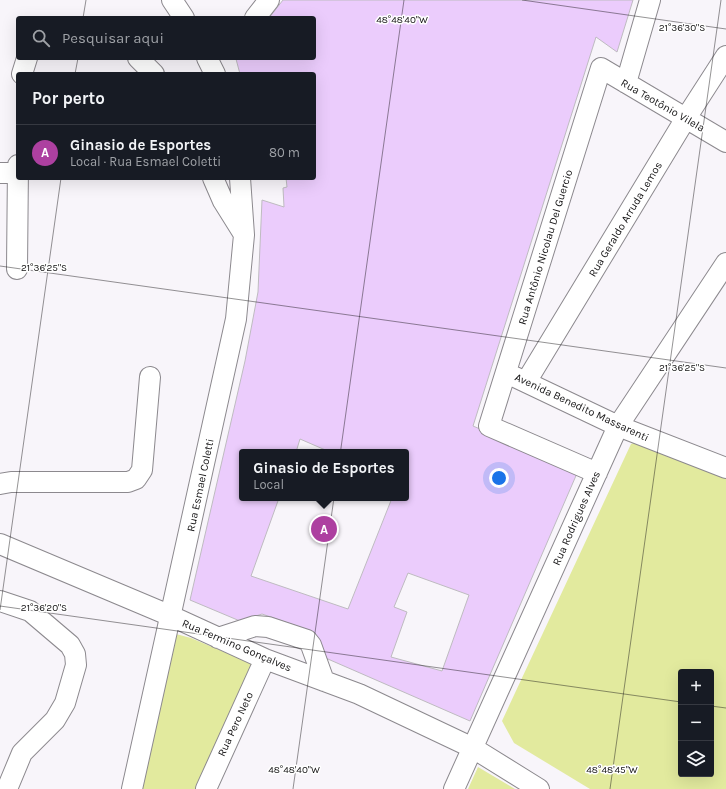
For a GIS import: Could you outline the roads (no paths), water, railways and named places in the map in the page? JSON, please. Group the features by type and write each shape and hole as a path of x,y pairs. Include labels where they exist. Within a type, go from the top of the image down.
{"street":[{"path":"172,0 183,16"},
{"path":"257,16 269,0"},
{"path":"626,83 650,0"},
{"name":"Rua Geraldo Arruda Lemos","path":"526,382 686,118 726,56"},
{"path":"23,72 26,60"},
{"path":"140,60 152,72"},
{"name":"Rua Teotônio Vilela","path":"601,68 726,142"},
{"name":"Rua Antônio Nicolau Del Guercio","path":"597,473 489,426 601,68"},
{"path":"0,173 16,173"},
{"path":"17,269 18,180"},
{"path":"214,180 223,201 244,234"},
{"name":"Rua Esmael Coletti","path":"132,789 236,320 244,234 240,180"},
{"name":"Rua Rodrigues Alves","path":"454,789 618,426 726,263"},
{"name":"Avenida Benedito Massarenti","path":"505,372 618,426 726,468"},
{"path":"0,484 11,482 128,482 136,479 142,470 150,377"},
{"name":"Rua Fermino Gonçalves","path":"0,544 171,616 265,659 358,694 473,748 539,789"},
{"path":"0,601 30,611 70,645 76,654 76,665 65,703 55,720 22,753 7,789"},
{"path":"218,638 255,626 262,626 307,640 311,645 324,681"},
{"name":"Rua Pero Neto","path":"206,789 265,659"}],"place":[{"name":"Ginasio de Esportes","path":"324,529"}]}
